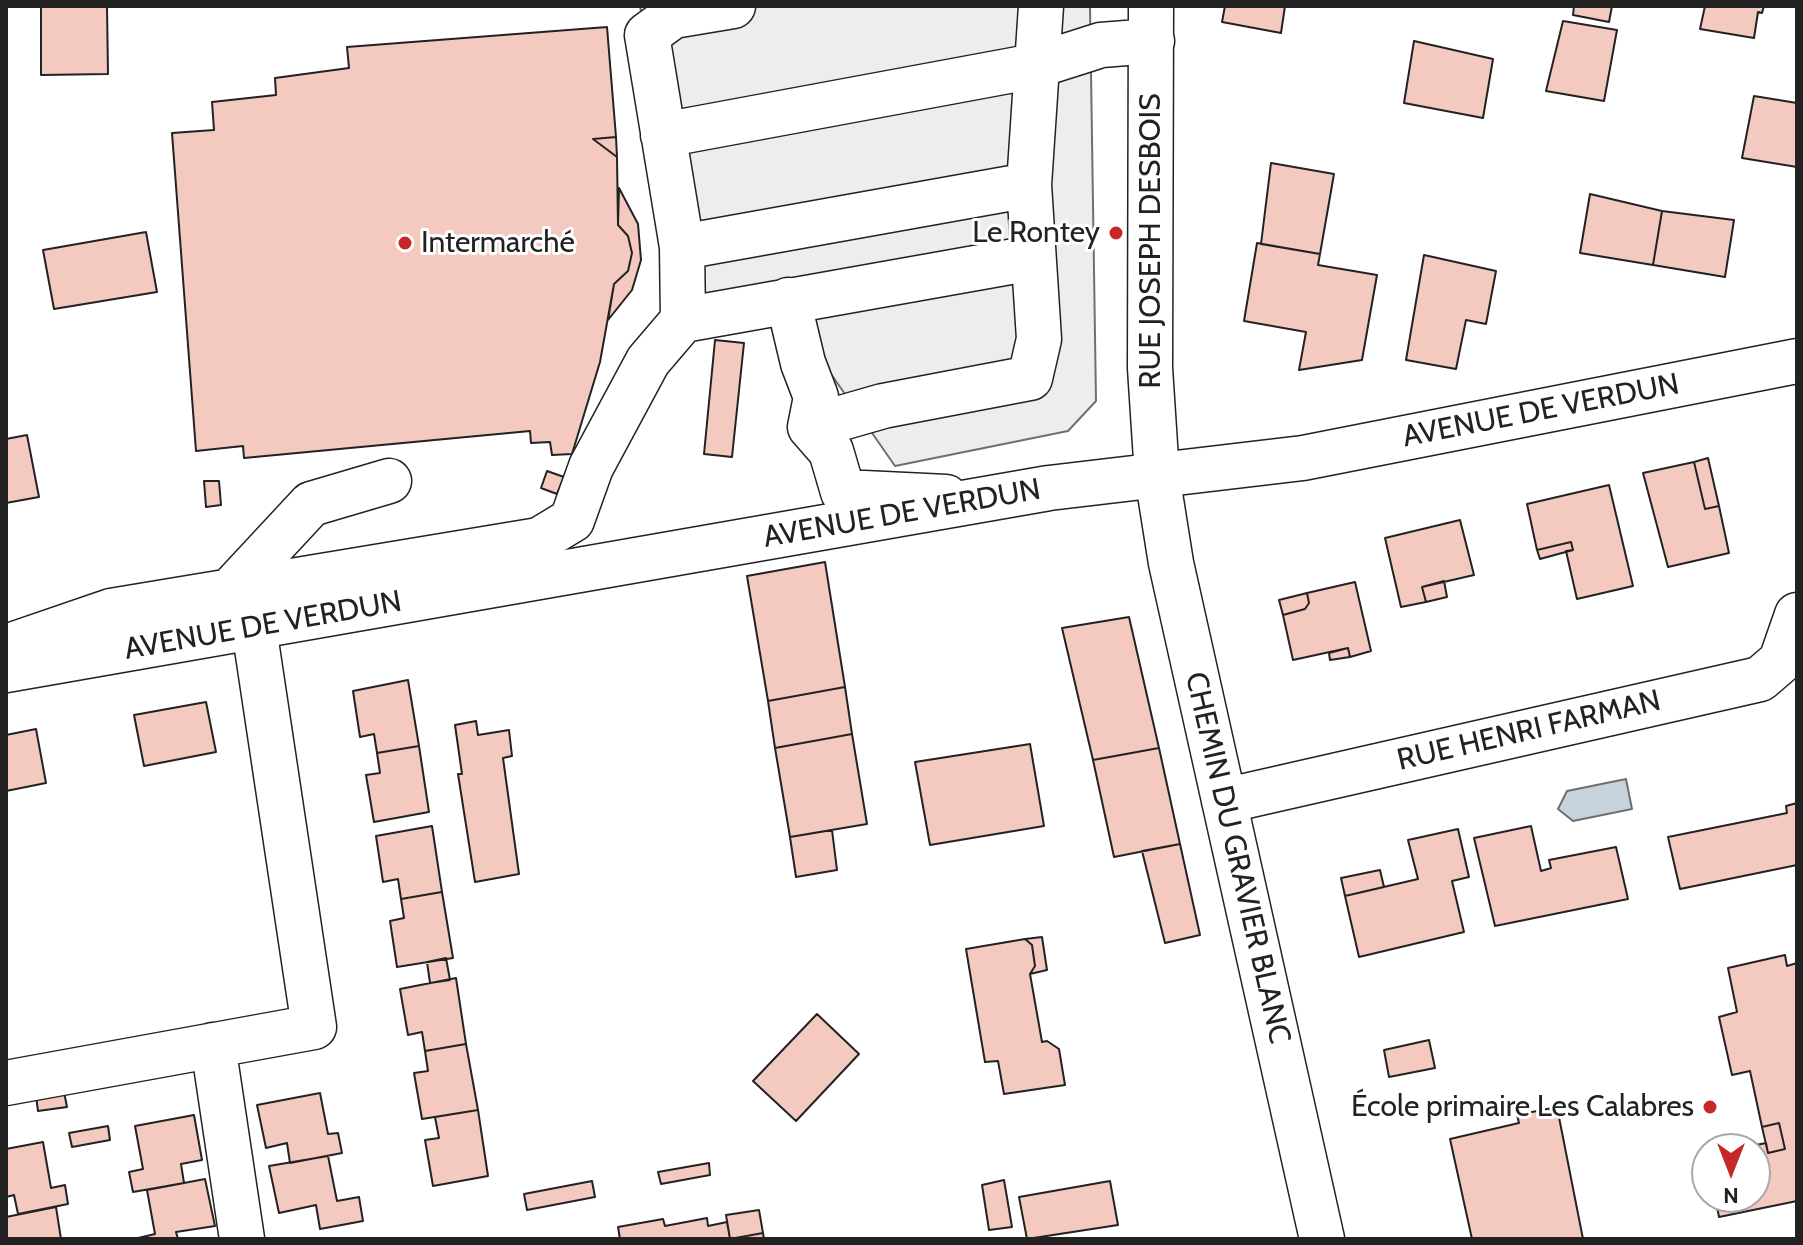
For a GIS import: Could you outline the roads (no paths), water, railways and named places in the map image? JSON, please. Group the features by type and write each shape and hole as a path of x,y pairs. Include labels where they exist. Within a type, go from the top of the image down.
{"street":[{"path":"683,320 682,247 647,35 673,16 733,6"},
{"path":"810,427 883,406 1030,378 1039,339 1029,185 1041,6"},
{"path":"663,135 1035,66 1101,45 1152,24"},
{"name":"RUE JOSEPH DESBOIS","path":"1152,24 1150,368 1157,475"},
{"path":"682,247 1029,185"},
{"path":"6,647 111,611 539,540 572,520 591,467 648,361 683,320 1032,258"},
{"path":"788,300 803,363 816,397 810,427"},
{"name":"AVENUE DE VERDUN","path":"6,670 1091,481 1303,458 1797,361"},
{"path":"810,427 831,451 843,492 988,500"},
{"name":"CHEMIN DU GRAVIER BLANC","path":"1157,475 1171,563 1322,1239"},
{"path":"231,590 311,504 389,481"},
{"name":"RUE HENRI FARMAN","path":"1224,801 1760,679 1781,661 1797,615"},
{"path":"6,1083 314,1027 254,628"},
{"path":"213,1045 242,1239"}],"place":[{"name":"Le Rontey","path":"1116,233"},
{"name":"Intermarché","path":"405,243"},
{"name":"École primaire Les Calabres","path":"1710,1107"}]}
